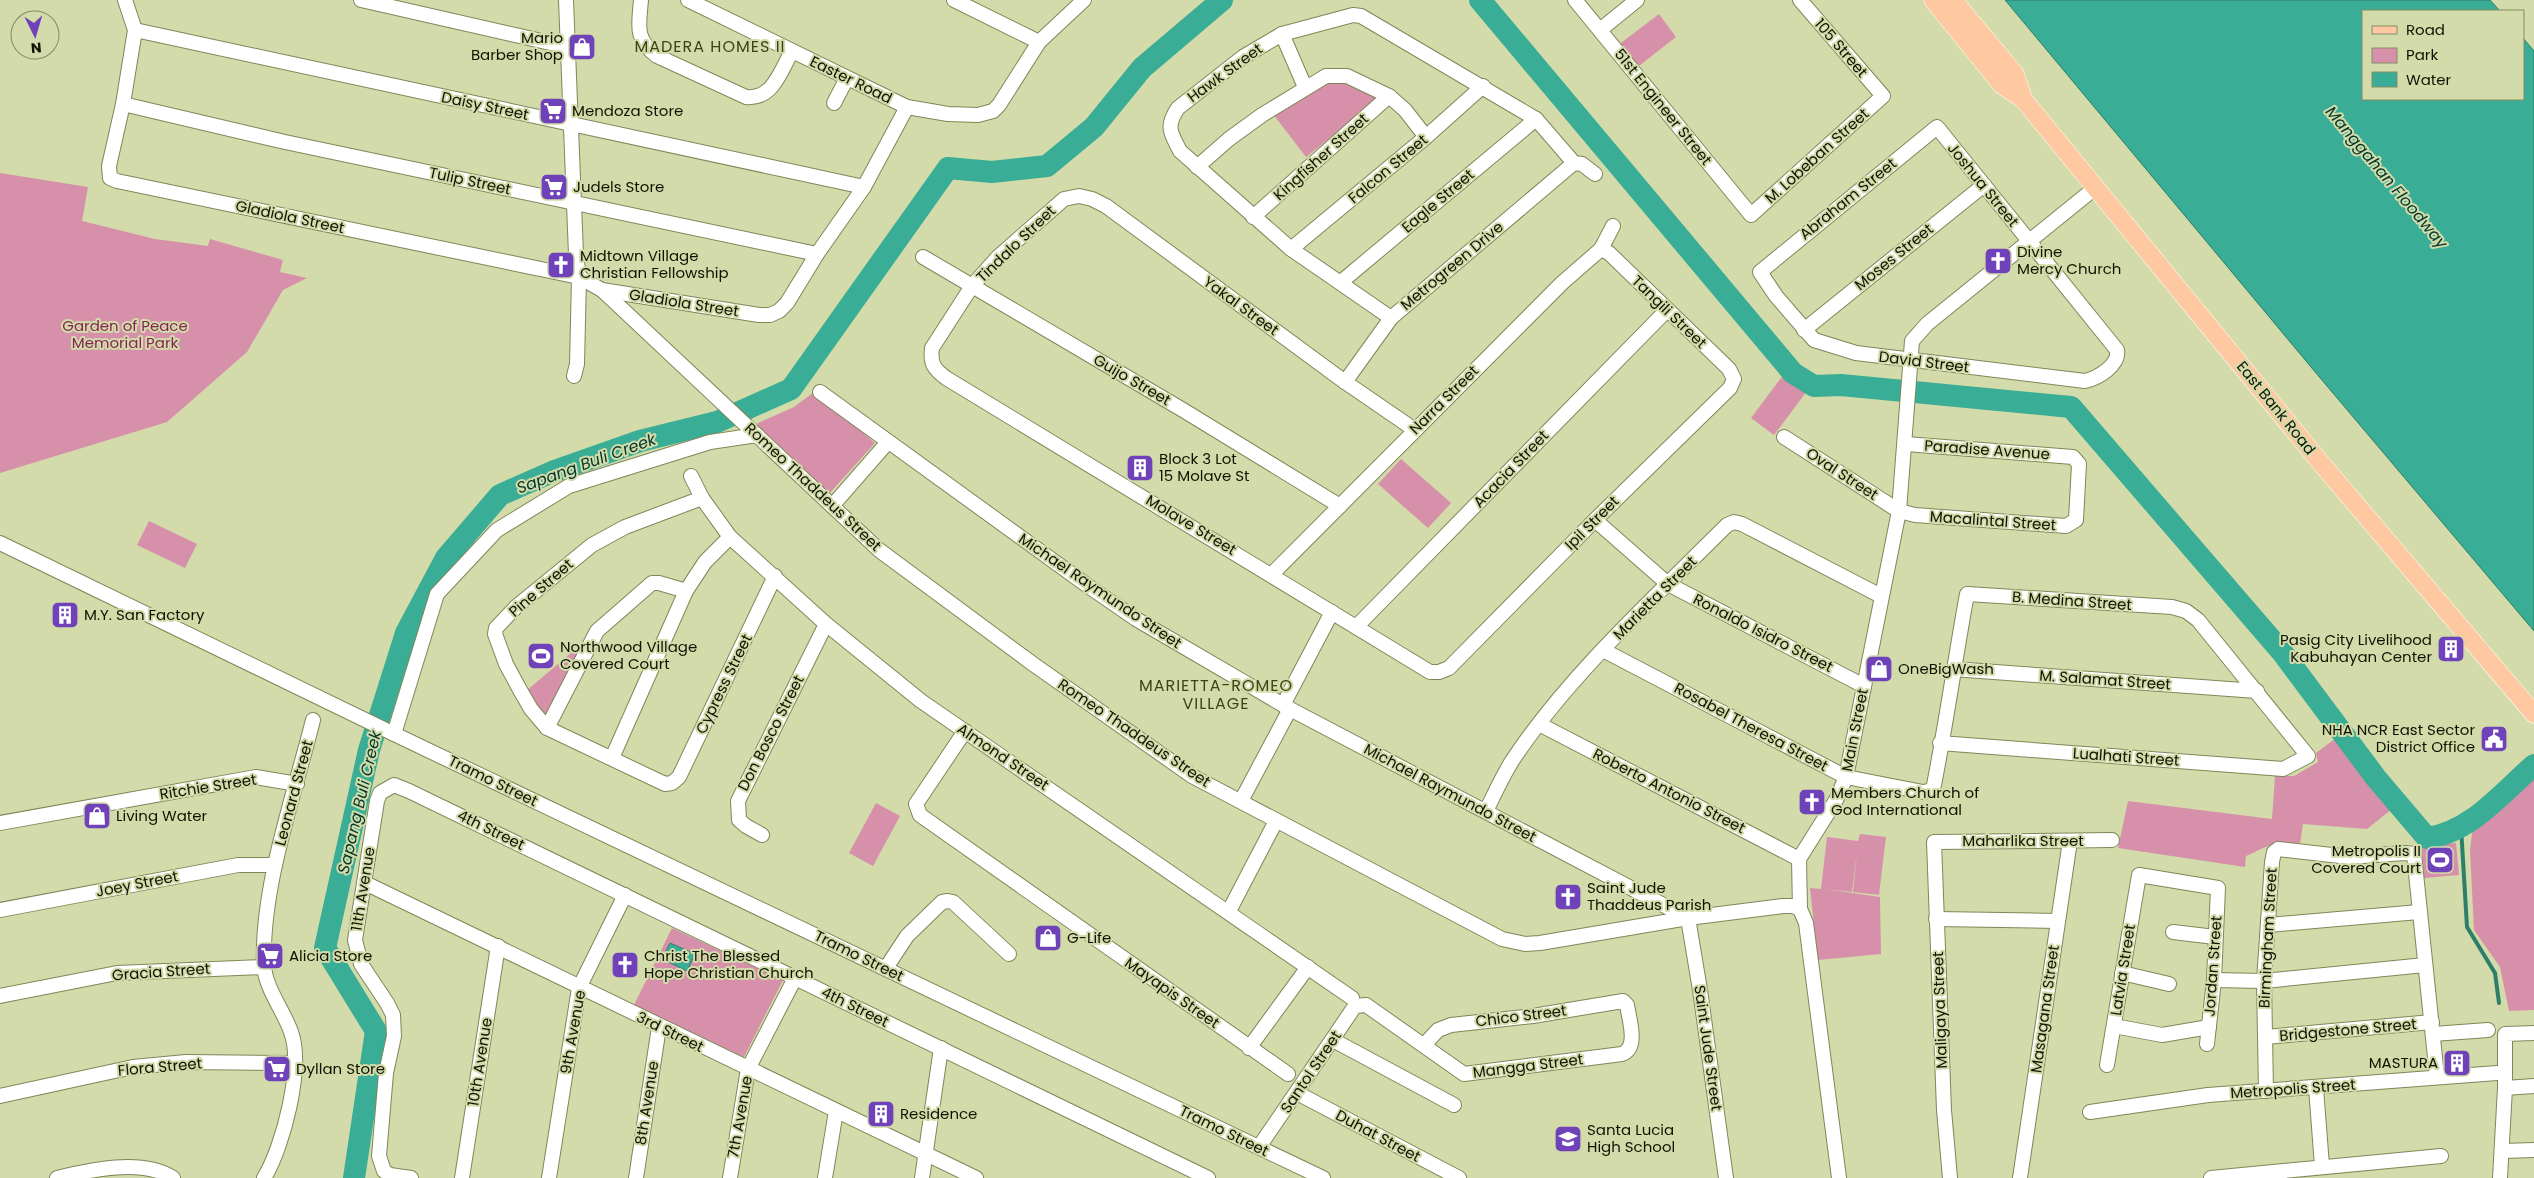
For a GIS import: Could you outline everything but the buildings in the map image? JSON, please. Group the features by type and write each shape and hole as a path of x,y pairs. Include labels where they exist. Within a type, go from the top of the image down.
{"main road":[{"name":"East Bank Road","path":"1933,0 2002,85 2023,99 2356,505 2534,714"},
{"name":"East Bank Road","path":"1953,0 2015,74 2023,99"}],"street":[{"path":"123,104 135,30 125,0"},
{"path":"361,0 568,47"},
{"path":"566,0 574,204 579,277 577,364 574,376"},
{"path":"641,0 639,30 642,42 647,49 657,56 746,97 755,98 770,90 792,51"},
{"name":"Easter Road","path":"688,0 906,107"},
{"path":"954,0 1039,42"},
{"path":"906,107 948,114 985,115 993,111 1039,42 1084,0"},
{"name":"51st Engineer Street","path":"1575,0 1751,215"},
{"path":"1600,30 1637,0"},
{"name":"105 Street","path":"1800,0 1883,96"},
{"name":"Hawk Street","path":"1391,318 1291,249 1180,151 1170,130 1174,113 1178,108 1243,57 1282,34 1353,15 1361,16 1483,86 1536,119 1574,163 1582,164 1595,174"},
{"name":"Daisy Street","path":"135,30 864,188"},
{"path":"1282,34 1305,87"},
{"path":"1197,167 1229,139 1305,87 1326,76 1348,76 1389,96 1404,110 1426,137"},
{"path":"834,103 847,78"},
{"name":"Falcon Street","path":"1291,249 1426,137 1483,86"},
{"name":"Kingfisher Street","path":"1253,217 1389,96"},
{"name":"M. Lobeban Street","path":"1751,215 1883,96"},
{"name":"Gladiola Street","path":"123,104 109,166 110,178 117,181 579,277 602,290 770,315 779,311 787,303 817,254 864,188 906,107"},
{"name":"Tulip Street","path":"123,104 285,142 817,254"},
{"name":"Eagle Street","path":"1341,282 1536,119"},
{"name":"Joshua Street","path":"1936,127 2117,350 2118,356 2116,361"},
{"name":"Abraham Street","path":"1760,272 1936,127"},
{"name":"Metrogreen Drive","path":"1345,382 1391,318 1574,163"},
{"name":"Moses Street","path":"1804,330 1984,185"},
{"name":"Main Street","path":"1799,859 1836,800 1846,777 1881,596 1900,510 1909,410 1912,342 1927,324 2095,188"},
{"name":"Yakal Street","path":"1064,199 1079,196 1092,198 1106,206 1345,382 1415,430"},
{"name":"Tindalo Street","path":"934,369 931,358 932,348 972,286 998,257 1064,199"},
{"name":"Narra Street","path":"1272,574 1562,283 1601,250 1613,226"},
{"name":"Tangili Street","path":"1601,250 1609,253 1666,311 1729,369 1734,379"},
{"name":"Guijo Street","path":"923,257 1183,410 1340,506"},
{"name":"David Street","path":"1760,272 1776,296 1814,340 1856,353 2085,382 2094,379 2116,361"},
{"name":"Romeo Thaddeus Street","path":"602,290 879,550 1033,664 1192,776 1502,939 1513,943 1540,943 1688,918 1783,906 1800,909"},
{"name":"Acacia Street","path":"1356,627 1666,311"},
{"name":"Molave Street","path":"934,369 1430,672 1439,672 1449,668"},
{"name":"Ipil Street","path":"1449,668 1595,520 1730,388 1734,379"},
{"name":"Michael Raymundo Street","path":"820,392 1136,619 1287,707 1688,918"},
{"path":"389,731 437,594 497,530 569,486 710,442 752,431"},
{"name":"Oval Street","path":"1784,437 1900,510"},
{"path":"832,506 888,442"},
{"name":"Paradise Avenue","path":"1906,444 2069,456"},
{"name":"Macalintal Street","path":"1900,510 1915,515 2071,525 2076,516 2079,464 2076,459 2069,456"},
{"name":"Almond Street","path":"691,476 702,498 730,536 826,624 921,701 1229,911 1352,998"},
{"name":"Pine Street","path":"665,784 547,728 532,710 506,664 495,634 496,628 516,607 592,545 625,527 702,498"},
{"name":"Ronaldo Isidro Street","path":"1595,520 1668,584 1864,686"},
{"name":"Marietta Street","path":"1486,811 1512,762 1539,724 1603,650 1727,525 1734,522 1881,596"},
{"path":"612,758 686,591 705,562 730,536"},
{"name":"Tramo Street","path":"0,543 361,718 1323,1178"},
{"name":"Cypress Street","path":"665,784 672,783 679,777 775,576"},
{"path":"547,728 597,631 652,583 659,583 686,591"},
{"name":"B. Medina Street","path":"1933,790 1967,594 2172,607 2186,611 2198,620 2258,691 2308,756"},
{"path":"1241,801 1332,612"},
{"name":"Don Bosco Street","path":"762,835 739,820 738,801 826,624"},
{"name":"Rosabel Theresa Street","path":"1603,650 1846,777 1923,792 1933,790"},
{"name":"M. Salamat Street","path":"1953,669 2258,691"},
{"name":"Leonard Street","path":"264,967 275,865 313,720"},
{"name":"Roberto Antonio Street","path":"1539,724 1799,859"},
{"name":"Mayapis Street","path":"965,731 916,804 920,815 1248,1048 1288,1074"},
{"name":"Lualhati Street","path":"1940,743 2284,769 2308,756"},
{"name":"Ritchie Street","path":"0,823 256,777 297,784"},
{"name":"11th Avenue","path":"394,786 380,793 377,801 355,940 360,964 388,1003 393,1015 394,1029 386,1073 379,1156 384,1171 390,1175 411,1178"},
{"name":"4th Street","path":"394,786 409,791 625,895 1208,1178"},
{"path":"1229,911 1276,821"},
{"name":"Masagana Street","path":"2020,1178 2070,840"},
{"name":"Maharlika Street","path":"1934,842 2112,840"},
{"name":"Maligaya Street","path":"1934,842 1944,1110 1950,1178"},
{"name":"Birmingham Street","path":"2266,1091 2264,981 2272,862 2274,852 2278,849 2356,857 2412,853 2416,859 2419,912 2438,1077"},
{"path":"1799,859 1800,909 1806,922 1839,1178"},
{"name":"Joey Street","path":"0,910 238,865 275,865"},
{"name":"Jordan Street","path":"2139,875 2218,888 2214,980 2207,1044"},
{"name":"Latvia Street","path":"2107,1064 2139,875"},
{"name":"3rd Street","path":"365,883 498,946 659,1027 976,1178"},
{"name":"9th Avenue","path":"549,1178 579,988 625,895"},
{"path":"886,968 907,936 942,902 948,900 953,902 1009,954"},
{"path":"2268,925 2419,912"},
{"name":"Saint Jude Street","path":"1688,918 1726,1178"},
{"path":"1936,919 2058,921"},
{"path":"2173,932 2216,937"},
{"name":"10th Avenue","path":"462,1178 498,946"},
{"path":"2214,980 2264,981 2425,965"},
{"path":"264,967 292,1035 294,1063 292,1094 279,1150 264,1178"},
{"name":"Gracia Street","path":"0,996 116,974 264,967"},
{"path":"1248,1048 1308,967"},
{"path":"2122,973 2169,984"},
{"name":"7th Avenue","path":"730,1178 748,1069 795,978"},
{"name":"Chico Street","path":"1424,1045 1438,1030 1451,1025 1533,1016 1626,1002 1632,1044 1627,1052 1622,1054"},
{"name":"Santol Street","path":"1259,1147 1333,1040 1354,1006 1366,1005"},
{"name":"Mangga Street","path":"1366,1005 1464,1074 1622,1054"},
{"path":"2114,1026 2162,1035 2209,1027"},
{"name":"8th Avenue","path":"636,1178 659,1027"},
{"name":"Bridgestone Street","path":"2265,1037 2432,1028 2488,1030"},
{"path":"2500,1178 2505,1088 2505,1034 2534,1033"},
{"path":"1333,1040 1454,1105"},
{"path":"922,1178 941,1048"},
{"name":"Flora Street","path":"0,1096 133,1067 186,1062 294,1063"},
{"name":"Metropolis Street","path":"2090,1112 2208,1095 2497,1073"},
{"path":"2505,1088 2534,1086"},
{"path":"2316,1088 2322,1166"},
{"name":"Duhat Street","path":"1297,1093 1459,1178"},
{"path":"825,1178 836,1111"},
{"path":"2502,1151 2534,1150"},
{"path":"2211,1178 2441,1156"},
{"path":"57,1178 95,1169 146,1168 173,1178"}],"green space":[{"path":"1659,14 1676,37 1635,69 1617,46"},
{"path":"1327,80 1347,81 1382,97 1306,157 1273,114"},
{"name":"Garden of Peace Memorial Park","path":"0,173 88,187 82,221 155,239 208,246 210,239 283,260 280,272 307,278 283,290 247,352 167,422 0,473"},
{"path":"1784,374 1807,391 1774,435 1751,418"},
{"path":"814,392 875,443 829,494 756,424 794,407"},
{"path":"1401,459 1451,503 1428,528 1378,484"},
{"path":"149,521 197,544 185,568 137,545"},
{"path":"590,637 545,721 526,691"},
{"path":"2336,738 2392,809 2367,829 2303,824 2300,844 2278,843 2266,847 2246,856 2245,867 2118,848 2128,801 2272,819 2275,776 2294,776 2318,762 2316,753"},
{"path":"2534,775 2534,1010 2509,1011 2500,967 2474,930 2470,850 2473,825"},
{"path":"876,803 900,816 873,866 849,853"},
{"path":"1860,834 1886,837 1879,895 1853,892 1857,852 1852,892 1825,889 1880,897 1881,954 1818,960 1810,888 1821,889 1827,837 1858,841"},
{"name":"Metropolis II Covered Court","path":"2456,843 2459,875 2424,878 2421,845"},
{"path":"672,928 783,980 743,1059 634,1005"}],"water":[{"name":"Manggahan Floodway","path":"2005,0 2490,0 2499,10 2362,10 2362,100 2524,100 2524,39 2534,51 2534,631"},
{"path":"670,943 695,954 687,971 662,959"}],"waterway":[{"name":"Sapang Buli Creek","path":"354,1178 376,1031 325,948 369,750 406,633 446,558 500,495 552,472 640,441 717,422 791,389 948,168 992,172 1047,166 1094,127 1142,68 1222,0"},
{"path":"1480,0 1793,373 1814,386 1841,385 2071,407 2282,652 2376,778 2427,838 2443,835 2472,820 2498,799 2534,765"},
{"path":"2461,827 2467,927 2495,973 2499,1003"}],"place":[{"name":"Mario Barber Shop","path":"582,47"},
{"name":"Mendoza Store","path":"553,111"},
{"name":"Judels Store","path":"554,187"},
{"name":"Divine Mercy Church","path":"1998,261"},
{"name":"Midtown Village Christian Fellowship","path":"561,265"},
{"name":"Block 3 Lot 15 Molave St","path":"1140,468"},
{"name":"M.Y. San Factory","path":"65,615"},
{"name":"Pasig City Livelihood Kabuhayan Center","path":"2451,649"},
{"name":"Northwood Village Covered Court","path":"541,656"},
{"name":"OneBigWash","path":"1879,669"},
{"name":"NHA NCR East Sector District Office","path":"2494,739"},
{"name":"Members Church of God International","path":"1812,802"},
{"name":"Living Water","path":"97,816"},
{"name":"Metropolis II Covered Court","path":"2440,860"},
{"name":"Saint Jude Thaddeus Parish","path":"1568,897"},
{"name":"G-Life","path":"1048,938"},
{"name":"Alicia Store","path":"270,956"},
{"name":"Christ The Blessed Hope Christian Church","path":"625,965"},
{"name":"MASTURA","path":"2457,1063"},
{"name":"Dyllan Store","path":"277,1069"},
{"name":"Residence","path":"881,1114"},
{"name":"Santa Lucia High School","path":"1568,1139"}],"district":[{"name":"MADERA HOMES II","path":"710,46"},
{"name":"MARIETTA-ROMEO VILLAGE","path":"1216,694"}]}
